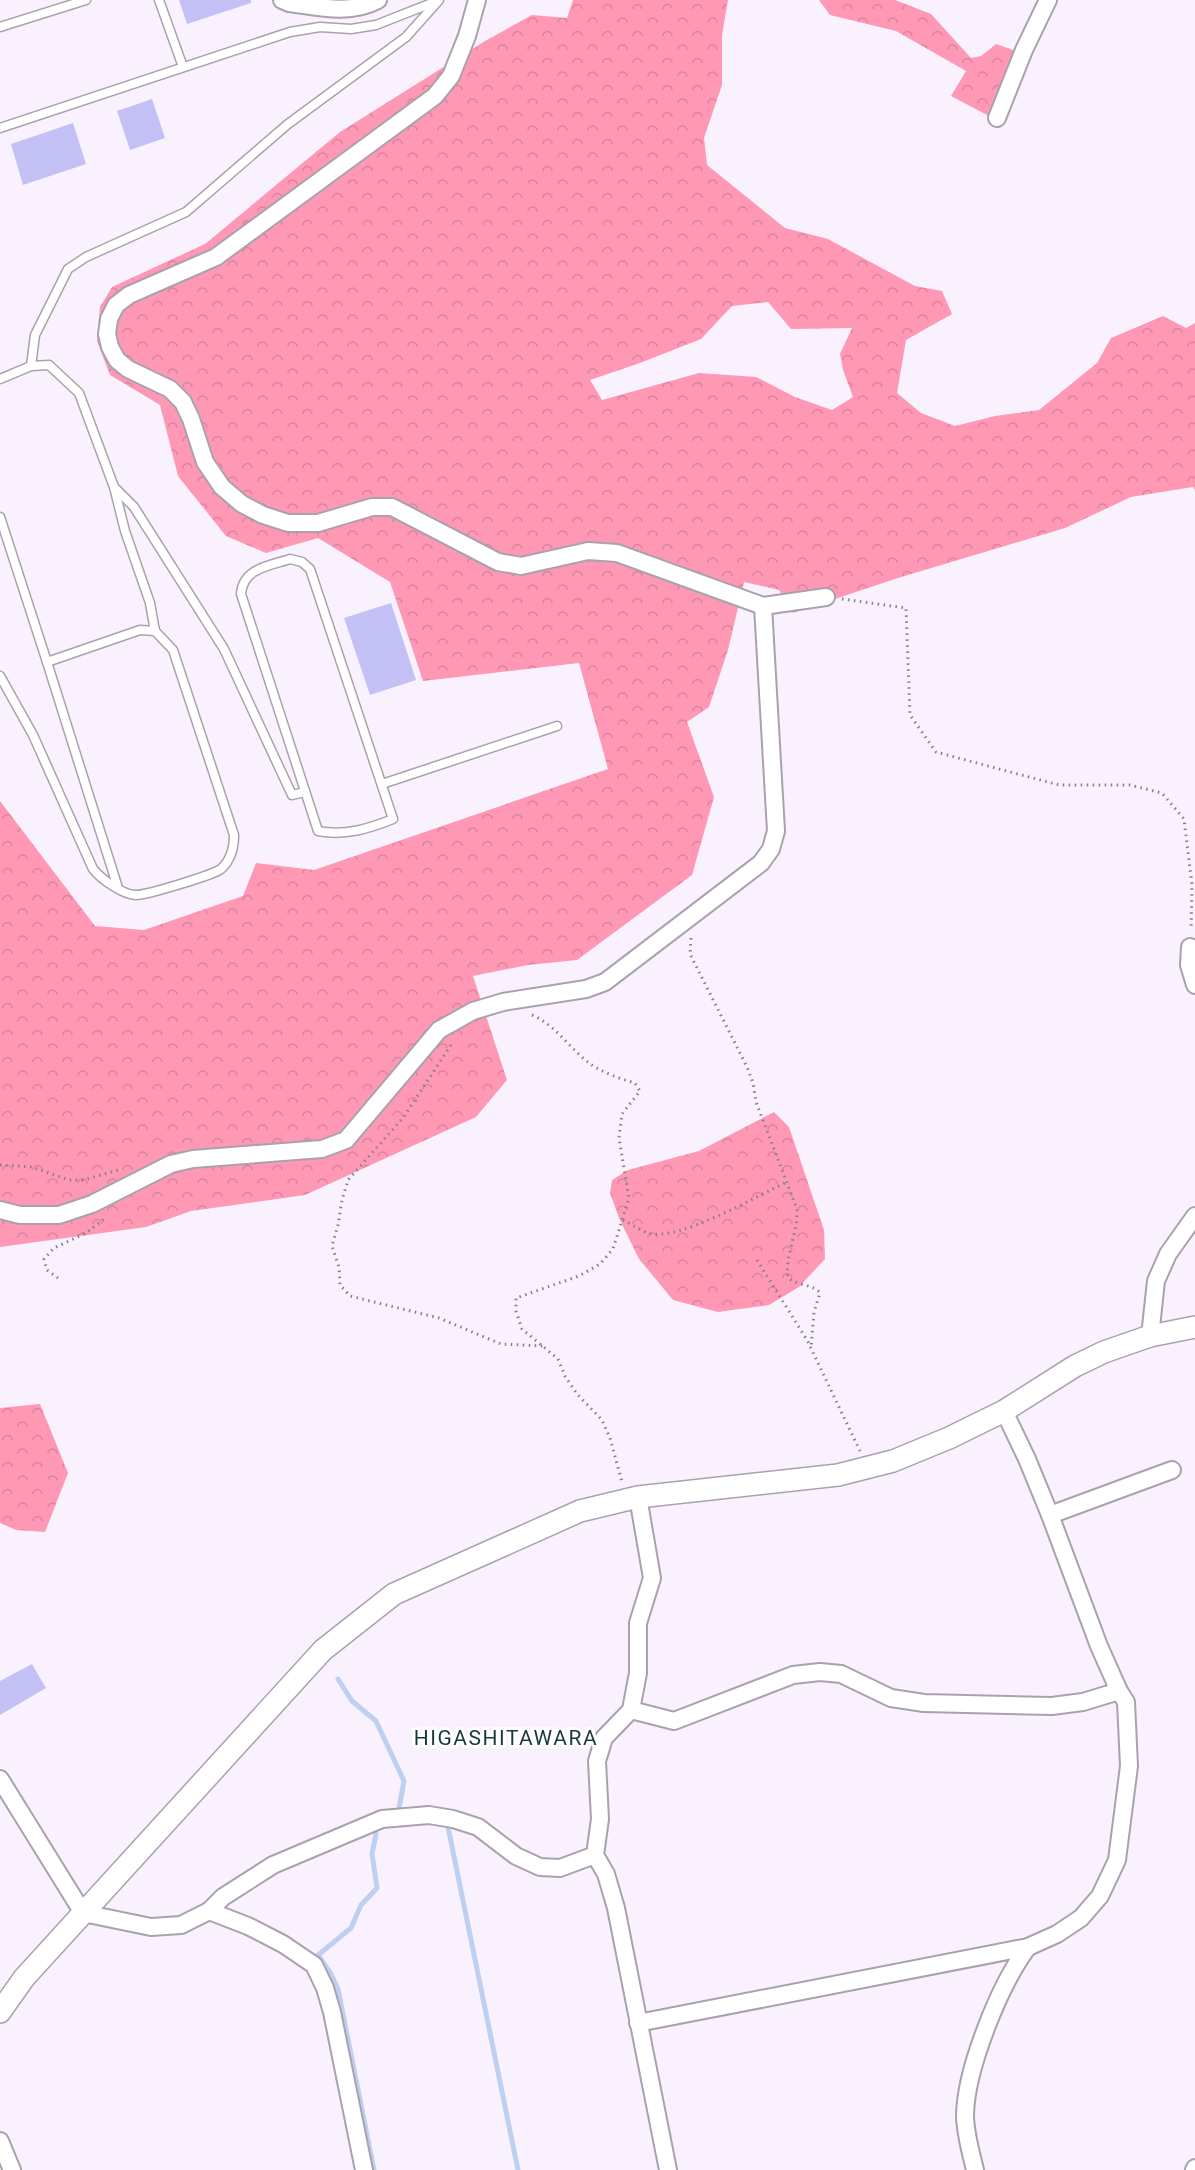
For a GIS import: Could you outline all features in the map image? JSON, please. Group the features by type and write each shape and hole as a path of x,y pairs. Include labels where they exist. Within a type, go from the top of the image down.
{"street":[{"path":"282,0 289,3 345,9 360,8 378,0"},
{"path":"477,0 467,36 451,76 435,96 216,257 129,295 116,305 109,319 107,334 110,347 117,360 128,369 170,389 183,402 205,462 222,487 242,504 263,515 288,523 318,522 372,507 392,507 498,562 521,566 588,551 617,553 763,606 826,597"},
{"path":"997,118 1024,50 1048,0"},
{"path":"0,1210 20,1215 59,1215 92,1204 171,1164 193,1159 322,1149 346,1140 439,1030 473,1011 503,1002 586,989 605,982 761,863 771,849 776,831 763,606"},
{"path":"1190,947 1189,964 1195,985"},
{"path":"1150,1336 1156,1281 1168,1254 1195,1216"},
{"path":"0,2012 24,1978 323,1650 394,1594 580,1511 633,1498 838,1475 868,1468 950,1438 1004,1411 1075,1366 1104,1352 1150,1336 1195,1327"},
{"path":"638,2024 1028,1947 1057,1934 1081,1918 1101,1896 1117,1860 1129,1766 1126,1702 1099,1646 1028,1459 1004,1411"},
{"path":"1050,1515 1172,1470"},
{"path":"633,1498 652,1578 638,1623 638,1673 631,1710 604,1738 597,1761 600,1819 595,1855 606,1874 616,1908 668,2170"},
{"path":"631,1710 674,1721 793,1675 820,1672 841,1674 891,1698 924,1703 1052,1706 1083,1702 1119,1691"},
{"path":"0,1779 83,1913 151,1927 181,1925 209,1911 223,1897 273,1865 382,1819 429,1815 453,1819 478,1827 516,1856 540,1867 560,1868 595,1855"},
{"path":"209,1911 265,1935 314,1965 325,1988 332,2012 364,2170"},
{"path":"975,2170 965,2116 969,2087 992,2016 1015,1964 1028,1947"},
{"path":"0,2141 12,2170"}],"lane":[{"path":"0,27 86,0"},
{"path":"159,0 183,67"},
{"path":"0,128 290,32 320,27 351,29 376,25 439,0"},
{"path":"31,366 35,335 68,269 86,256 186,212 288,124 406,37 439,0"},
{"path":"0,379 31,366 49,366 79,393 114,487 125,531 150,603 155,631 173,650 234,835 234,849 220,870 155,892 134,895 101,879 93,869 33,735 0,676"},
{"path":"114,487 134,507 224,649 292,795 305,792"},
{"path":"0,517 118,888"},
{"path":"290,559 302,562 309,570 393,819 365,830 329,833 318,831 305,792 241,594 241,585 251,572 290,559"},
{"path":"47,662 140,630 155,631"},
{"path":"382,784 557,726"}],"path":[{"path":"826,597 906,608 910,715 936,752 1059,785 1130,785 1162,793 1184,819 1192,885 1190,947"},
{"path":"699,910 702,923 691,938 690,954 747,1067 753,1083 756,1102 797,1209 797,1223 786,1264 788,1278 795,1284 816,1289 820,1293 814,1312 812,1348"},
{"path":"503,1002 545,1020 593,1066 616,1078 634,1083 640,1090 622,1114 619,1138 629,1198 613,1249 600,1264 579,1276 516,1298 516,1311 522,1329 558,1359 565,1376 577,1394 602,1420 633,1498"},
{"path":"456,1037 403,1118 348,1180 332,1246 339,1267 340,1285 350,1296 439,1318 501,1344 543,1346"},
{"path":"0,1165 32,1167 69,1180 83,1180 123,1169 132,1169 137,1180"},
{"path":"623,1220 648,1233 670,1234 713,1218 787,1182"},
{"path":"58,1278 47,1270 44,1259 54,1248 86,1233 110,1214"},
{"path":"757,1260 812,1348 868,1468"}],"green space":[{"path":"573,0 728,0 722,35 722,85 704,138 707,165 785,228 828,239 915,286 942,291 952,314 906,340 897,393 921,413 955,426 995,416 1039,410 1097,363 1111,338 1163,316 1186,328 1195,323 1195,490 1193,487 1131,497 1065,528 898,578 793,613 779,590 744,582 728,650 709,707 687,722 714,797 692,875 577,960 528,965 473,976 507,1080 476,1117 305,1195 191,1211 146,1227 0,1247 0,801 95,926 144,930 243,896 256,863 314,870 608,769 579,663 423,681 390,582 318,538 266,553 226,536 178,476 160,405 110,375 97,341 100,307 112,287 205,244 340,132 485,41 532,15 567,18","holes":["768,302 791,329 852,328 840,354 853,397 832,410 795,397 756,377 699,373 602,400 590,380 701,339 732,306"]},
{"path":"819,0 895,0 931,14 971,58 981,56 996,44 1016,51 989,116 951,96 966,71 896,31 830,15"},
{"path":"774,1112 789,1127 824,1230 825,1259 799,1287 769,1305 718,1312 673,1300 639,1259 619,1218 610,1193 612,1180 628,1170 699,1151"},
{"path":"40,1404 68,1473 45,1532 16,1530 0,1523 0,1408"}],"building":[{"path":"179,0 251,0 251,3 187,24"},
{"path":"152,99 165,138 130,150 117,111"},
{"path":"73,123 86,164 23,185 11,144"},
{"path":"391,603 416,680 370,695 344,618"},
{"path":"32,1664 46,1688 0,1715 0,1681"}],"waterway":[{"path":"338,1679 352,1701 376,1721 404,1781 399,1808"},
{"path":"448,1827 518,2170"},
{"path":"374,2170 338,1989 318,1955 351,1928 361,1905 377,1888 372,1854 376,1834"}],"district":[{"name":"HIGASHITAWARA","path":"506,1738"}]}
